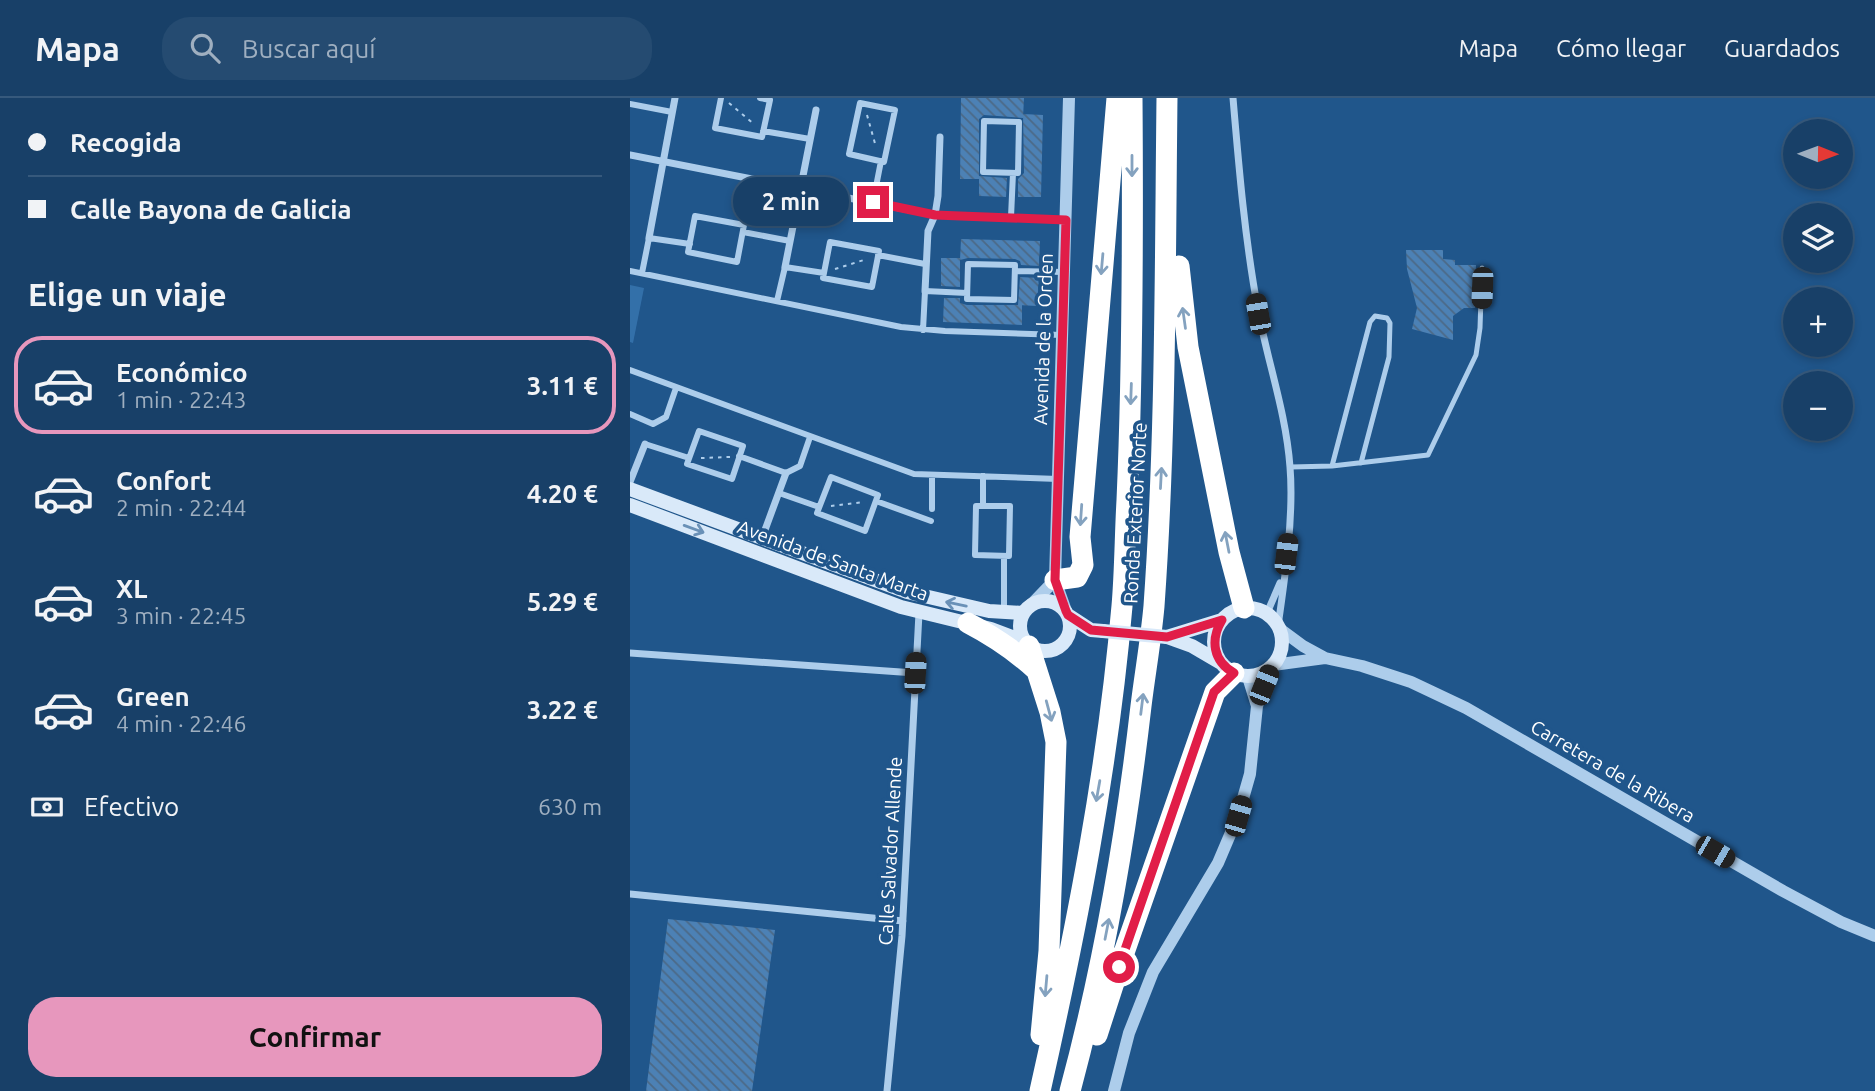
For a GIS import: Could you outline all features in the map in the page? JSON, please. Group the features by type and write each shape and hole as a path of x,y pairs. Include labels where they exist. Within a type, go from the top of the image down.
{"highway":[{"path":"1055,580 1077,577 1083,565 1080,537 1117,98"},
{"name":"Ronda Exterior Norte","path":"1040,1091 1070,955 1101,778 1122,605 1133,293 1132,98"},
{"path":"1168,98 1177,206 1179,281 1188,347 1229,552 1244,608"},
{"name":"Ronda Exterior Norte","path":"1070,1091 1119,869 1134,772 1153,609 1162,470 1168,98"},
{"path":"968,623 992,635 1037,670"},
{"path":"1027,644 1050,712 1056,742 1048,964 1042,1030 1028,1091"},
{"path":"1081,1091 1119,967 1214,692 1234,671"}],"main road":[{"name":"Avenida de Santa Marta","path":"630,489 907,592 1004,612 1027,609"},
{"name":"Avenida de Santa Marta","path":"630,505 919,613 991,629 1027,644"},
{"path":"1067,613 1071,629 1068,639 1060,647 1039,651 1027,644 1021,633 1020,623 1027,609 1041,600 1051,601 1097,631"},
{"path":"1068,639 1097,631 1167,637 1192,646 1234,671 1257,675 1272,667 1282,649 1279,628 1267,613 1244,608 1228,614 1222,620 1214,642 1216,653 1234,671"},
{"path":"1167,637 1222,620"}],"street":[{"path":"642,273 675,98"},
{"path":"722,98 715,128 762,137 770,100 760,98"},
{"name":"Avenida de la Orden","path":"1067,613 1055,580 1069,98"},
{"path":"1233,98 1246,244 1258,314 1284,416 1290,467 1292,508 1279,628 1325,658"},
{"path":"860,103 895,110 884,162 881,161 849,155 860,103"},
{"path":"630,104 672,112"},
{"path":"777,301 816,110"},
{"path":"984,121 1019,122 1018,173 1013,173 983,172 984,121"},
{"path":"763,131 810,139"},
{"path":"923,330 925,264 928,231 935,215 938,195 940,136"},
{"path":"630,155 935,215 1066,220"},
{"path":"873,202 881,161"},
{"path":"1011,217 1013,173"},
{"path":"695,216 744,225 743,232 737,262 688,252 695,216"},
{"path":"743,232 790,241"},
{"path":"649,238 690,244"},
{"path":"830,242 879,251 878,255 872,287 823,278 830,242"},
{"path":"878,255 925,264"},
{"path":"968,264 1015,265 1015,271 1014,300 967,299 968,264"},
{"path":"785,267 824,273"},
{"path":"630,271 923,330 1062,335"},
{"path":"1015,271 1063,272"},
{"path":"925,291 967,293"},
{"path":"630,370 914,474 1058,479"},
{"path":"630,414 653,424 666,417 676,388"},
{"path":"699,431 743,446 739,456 732,479 687,464 699,431"},
{"path":"762,538 786,473 800,466 810,437"},
{"path":"630,482 645,444 689,458"},
{"path":"739,456 786,473"},
{"path":"932,475 932,509"},
{"path":"831,477 878,495 876,501 865,531 817,513 831,477"},
{"path":"983,477 983,506"},
{"path":"779,493 819,507"},
{"path":"876,501 931,520"},
{"path":"976,506 1010,506 1009,556 1004,556 975,555 976,506"},
{"path":"1004,556 1004,612"},
{"path":"1267,613 1283,576"},
{"path":"1027,609 1055,580"},
{"name":"Calle Salvador Allende","path":"887,1091 902,921 919,613"},
{"path":"630,653 915,673"},
{"path":"1117,1088 1129,1033 1153,972 1218,863 1238,816 1250,774 1257,706 1272,667 1325,658"},
{"name":"Carretera de la Ribera","path":"1325,658 1362,666 1411,682 1466,708 1783,891 1841,922 1875,936"},
{"path":"1234,671 1257,706"},
{"path":"630,894 902,921"}],"lane":[{"path":"1290,467 1332,466 1428,455 1476,355 1480,328 1482,268"},
{"path":"1332,466 1370,322 1375,316 1381,316 1387,318 1390,323 1390,357 1361,463"}],"path":[{"path":"722,98 763,131"},
{"path":"864,104 881,161"},
{"path":"824,273 878,255"},
{"path":"689,458 739,456"},
{"path":"819,507 876,501"}],"shaded area":[{"path":"630,285 644,288 633,343 630,342"}],"building":[{"path":"961,98 1024,98 1023,118 984,115 979,119 979,179 960,179"},
{"path":"1023,114 1043,115 1041,197 1018,197 1018,179 1024,173"},
{"path":"979,176 1007,178 1006,197 979,196"},
{"path":"961,239 1040,241 1039,266 1021,265 1020,261 1015,259 960,260"},
{"path":"1406,250 1443,250 1443,259 1455,260 1455,265 1476,265 1475,308 1464,308 1453,316 1453,340 1412,329 1417,308 1407,269"},
{"path":"941,258 960,258 960,287 941,286"},
{"path":"1020,277 1039,278 1037,306 1018,305"},
{"path":"944,298 960,298 960,303 967,305 1022,305 1022,325 943,322"},
{"path":"668,919 775,930 752,1091 646,1091"}],"route":[{"path":"873,202 935,215 1066,220 1055,580 1066,611 1077,622 1091,630 1167,637 1222,620 1216,630 1216,653 1226,669 1234,673 1214,692 1119,967"}]}
